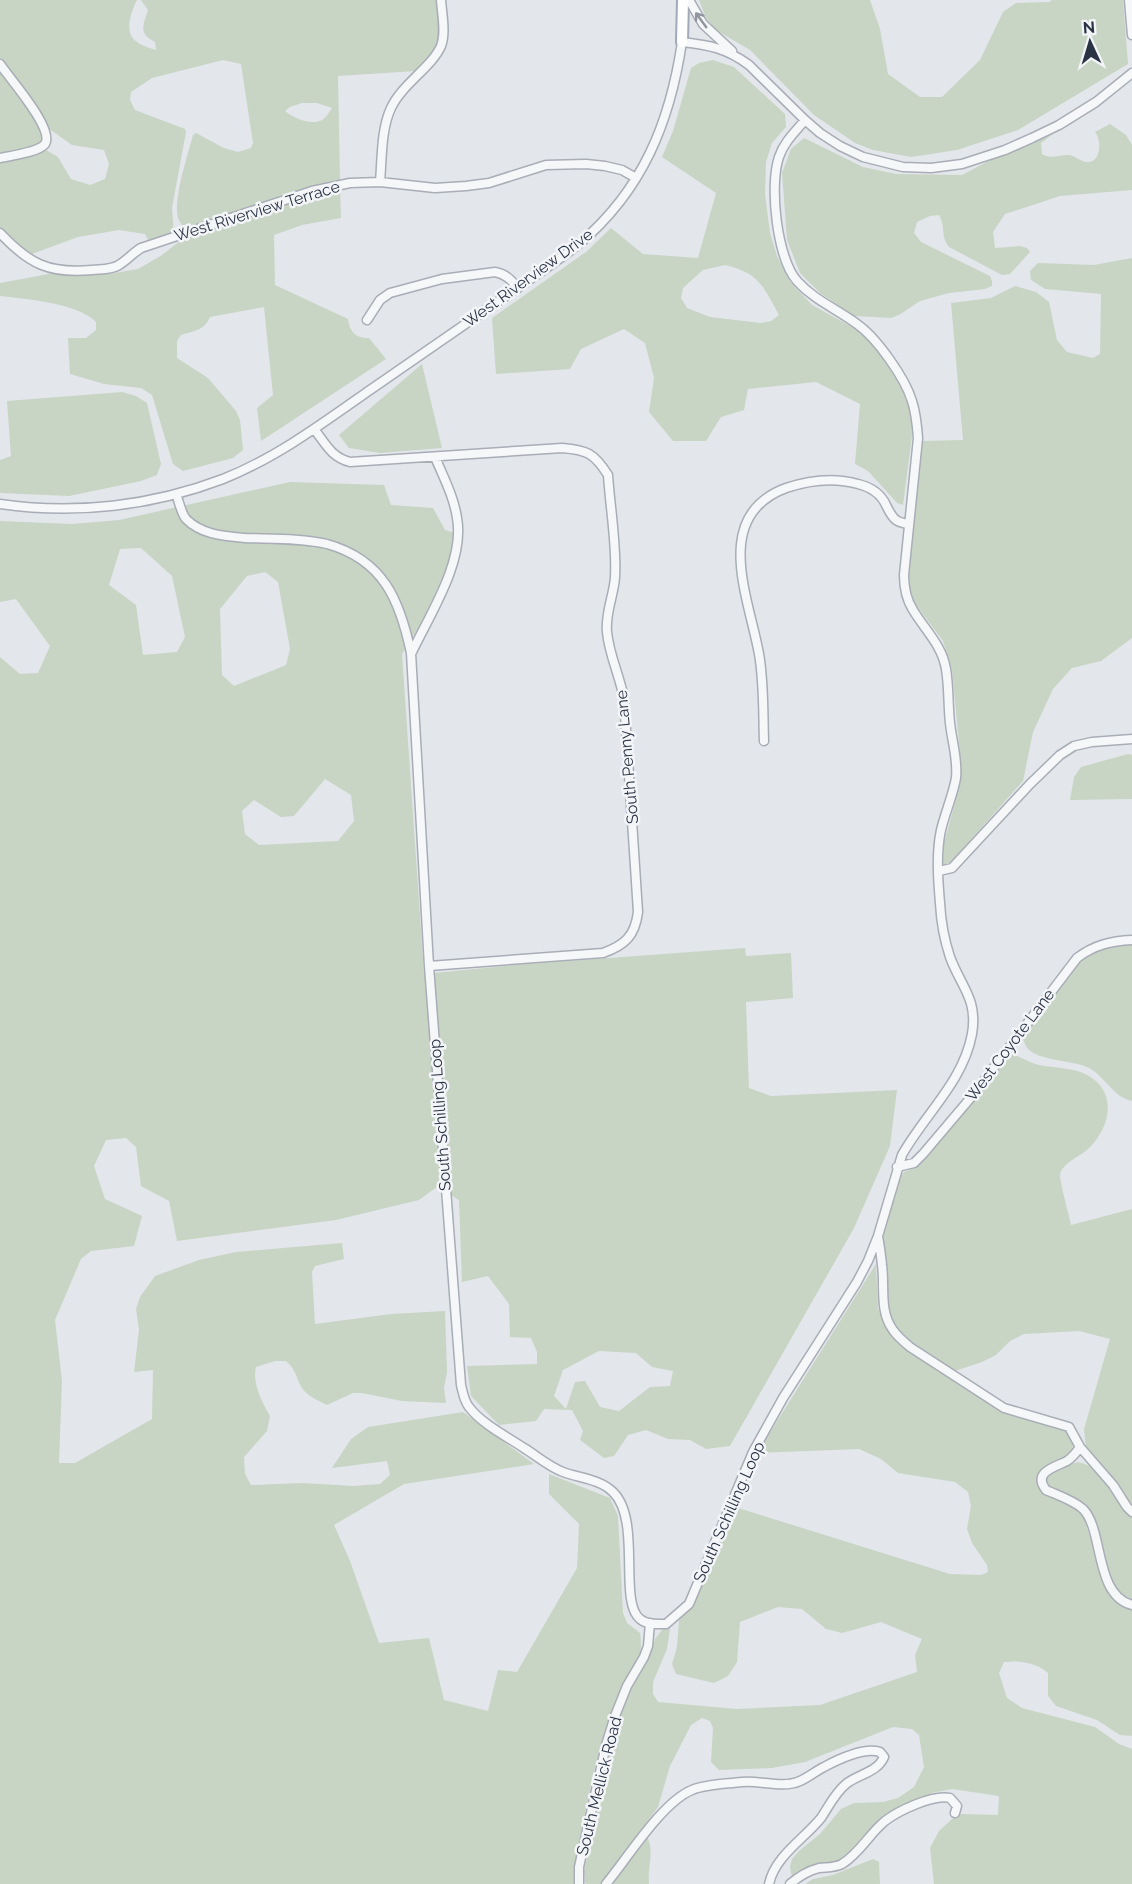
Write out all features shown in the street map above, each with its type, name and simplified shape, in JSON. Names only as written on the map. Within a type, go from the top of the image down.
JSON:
[{"type":"main road","points":[[682,42],[683,0]]},
{"type":"street","points":[[380,182],[385,129],[390,109],[400,93],[436,54],[441,45],[443,34],[441,0]]},
{"type":"street","points":[[689,0],[703,24],[820,133],[863,157],[903,167],[931,168],[962,164],[1005,150],[1059,125],[1096,102],[1132,73]]},
{"type":"street","points":[[1129,0],[1132,35]]},
{"type":"street","points":[[682,42],[727,51],[748,65]]},
{"type":"street","name":"West Riverview Drive","points":[[0,504],[57,509],[88,508],[130,504],[176,494],[222,479],[258,463],[314,429],[518,288],[579,244],[601,223],[636,178],[661,131],[677,76],[682,42]]},
{"type":"street","points":[[0,64],[36,114],[47,137],[45,145],[38,149],[0,158]]},
{"type":"street","name":"South Schilling Loop","points":[[176,494],[184,517],[204,531],[226,537],[326,544],[342,549],[357,557],[379,576],[395,598],[404,619],[411,653],[429,966],[461,1385],[464,1397],[469,1407],[490,1426],[546,1463],[613,1491],[623,1504],[627,1523],[630,1584],[635,1614],[642,1621],[666,1624],[689,1604],[753,1452],[783,1398],[868,1261],[878,1236],[897,1167],[908,1144],[948,1090],[963,1061],[971,1037],[974,1018],[972,1002],[951,959],[943,933],[939,844],[956,780],[957,766],[950,723],[945,666],[935,640],[912,608],[904,588],[918,438],[916,419],[912,400],[905,384],[868,333],[821,302],[796,279],[786,261],[781,243],[774,189],[775,172],[779,156],[787,141],[805,120]]},
{"type":"street","name":"West Riverview Terrace","points":[[0,233],[14,248],[29,259],[51,269],[75,271],[111,268],[120,265],[141,248],[312,191],[350,183],[380,182],[435,188],[466,186],[489,183],[546,165],[586,164],[622,170],[636,178]]},
{"type":"street","points":[[367,320],[380,300],[390,292],[442,279],[495,272],[502,273],[518,288]]},
{"type":"street","name":"South Penny Lane","points":[[314,429],[337,458],[350,462],[562,448],[580,449],[591,454],[608,475],[615,578],[607,629],[624,699],[638,912],[636,925],[631,936],[619,947],[603,953],[429,966]]},
{"type":"street","points":[[411,653],[451,568],[459,533],[457,516],[435,457]]},
{"type":"street","points":[[765,741],[760,657],[743,585],[741,547],[743,529],[752,512],[768,498],[801,483],[840,480],[861,484],[877,492],[885,501],[891,516],[909,525]]},
{"type":"street","points":[[939,871],[952,868],[1060,755],[1074,746],[1092,742],[1132,739]]},
{"type":"street","name":"West Coyote Lane","points":[[897,1167],[914,1163],[923,1154],[973,1095],[1077,958],[1101,944],[1132,940]]},
{"type":"street","points":[[878,1236],[884,1308],[893,1330],[900,1338],[910,1347],[1004,1408],[1069,1427],[1080,1447],[1113,1485],[1132,1512]]},
{"type":"street","points":[[1080,1447],[1073,1456],[1048,1469],[1043,1474],[1042,1485],[1046,1490],[1084,1510],[1089,1519],[1105,1575],[1112,1589],[1119,1598],[1132,1605]]},
{"type":"street","name":"South Mellick Road","points":[[579,1884],[579,1867],[606,1745],[627,1686],[645,1658],[650,1623]]},
{"type":"street","points":[[606,1884],[648,1829],[674,1802],[691,1790],[705,1786],[745,1782],[779,1785],[798,1782],[850,1756],[867,1751],[880,1752],[884,1757],[882,1762],[847,1783],[837,1793],[820,1819],[784,1856],[770,1878],[769,1884]]},
{"type":"street","points":[[790,1884],[807,1873],[840,1865],[854,1855],[886,1820],[917,1804],[938,1797],[950,1798],[957,1806],[955,1814]]},
{"type":"green space","points":[[0,0],[137,0],[131,16],[130,33],[139,43],[156,50],[155,42],[146,35],[143,29],[148,10],[141,0],[438,0],[440,34],[438,45],[434,53],[416,71],[338,76],[340,180],[327,182],[186,230],[178,218],[177,210],[182,176],[193,135],[196,133],[224,148],[238,152],[251,148],[253,143],[241,64],[223,60],[152,78],[131,92],[130,100],[135,110],[185,129],[186,132],[172,208],[174,234],[149,242],[145,234],[119,230],[78,237],[29,255],[0,230],[0,162],[46,150],[58,157],[71,179],[90,185],[105,179],[109,164],[104,150],[72,145],[48,128],[0,59]],"holes":[[[302,103],[317,103],[332,108],[325,118],[318,122],[303,120],[285,111]]]},
{"type":"green space","points":[[699,0],[870,0],[880,29],[888,74],[920,97],[942,97],[980,60],[1003,12],[1016,3],[1052,0],[1123,0],[1128,64],[1018,130],[957,150],[911,157],[873,150],[855,143],[814,115],[750,50],[716,30],[706,18]]},
{"type":"green space","points":[[713,60],[734,67],[785,114],[786,127],[772,143],[766,162],[765,194],[770,233],[777,256],[790,282],[812,305],[863,333],[886,362],[903,391],[911,411],[912,436],[903,505],[897,503],[868,471],[855,464],[860,404],[816,382],[748,389],[744,410],[721,417],[706,441],[673,441],[649,412],[654,378],[645,343],[624,329],[581,349],[570,369],[496,374],[492,318],[586,252],[611,228],[643,254],[698,258],[716,193],[662,157],[673,131],[691,68],[699,63]],"holes":[[[725,265],[736,268],[759,282],[779,315],[771,321],[761,323],[710,317],[687,308],[681,298],[683,288],[703,270]]]},
{"type":"green space","points":[[0,69],[33,112],[42,131],[44,142],[37,147],[0,156]]},
{"type":"green space","points":[[1110,124],[1126,135],[1132,145],[1132,190],[1060,196],[1005,214],[993,232],[995,248],[1020,246],[1027,248],[1030,252],[1010,274],[1002,275],[949,247],[939,215],[917,222],[914,233],[921,242],[990,276],[992,286],[985,289],[949,293],[920,301],[891,318],[854,316],[820,293],[800,273],[787,240],[782,173],[791,149],[804,138],[863,167],[896,174],[962,175],[998,156],[1052,135],[1041,143],[1042,154],[1045,156],[1069,155],[1085,162],[1092,161],[1098,155],[1099,150],[1099,140],[1095,132]]},
{"type":"green space","points":[[340,188],[341,218],[302,225],[274,235],[275,285],[348,319],[354,334],[369,338],[386,359],[261,441],[257,408],[273,395],[264,307],[210,317],[202,327],[181,335],[177,341],[177,358],[208,378],[236,411],[240,420],[243,450],[233,458],[183,471],[173,464],[152,395],[141,388],[104,384],[70,374],[68,338],[86,338],[96,330],[96,322],[77,310],[64,306],[0,296],[0,283],[54,273],[109,274],[138,269],[162,255],[185,237],[327,190]]},
{"type":"green space","points":[[1132,258],[1132,638],[1101,661],[1072,668],[1053,689],[1033,732],[1023,781],[950,863],[943,865],[944,843],[960,784],[961,765],[952,669],[943,641],[916,605],[910,590],[909,573],[922,441],[963,440],[951,303],[991,298],[1015,286],[1036,292],[1049,302],[1057,340],[1067,352],[1093,358],[1100,354],[1101,294],[1045,289],[1031,280],[1030,271],[1038,263],[1094,265]]},
{"type":"green space","points":[[422,364],[442,448],[380,453],[349,448],[339,435]]},
{"type":"green space","points":[[122,392],[136,396],[147,403],[161,464],[157,475],[141,481],[69,496],[0,493],[0,460],[11,456],[7,401]]},
{"type":"green space","points":[[290,482],[384,485],[391,505],[433,508],[445,530],[455,533],[448,565],[421,624],[402,654],[424,974],[745,948],[746,956],[791,953],[793,998],[746,1002],[749,1088],[771,1096],[897,1090],[890,1146],[854,1228],[730,1446],[706,1449],[690,1440],[668,1439],[646,1430],[628,1435],[614,1456],[604,1458],[580,1440],[583,1431],[572,1410],[544,1409],[536,1421],[499,1425],[471,1396],[467,1366],[537,1364],[537,1352],[531,1338],[510,1337],[509,1304],[488,1276],[462,1282],[459,1200],[437,1187],[419,1200],[336,1220],[177,1241],[169,1201],[141,1186],[136,1147],[126,1138],[106,1140],[94,1166],[105,1199],[142,1216],[134,1246],[91,1251],[81,1259],[55,1320],[62,1381],[59,1463],[75,1463],[152,1419],[153,1370],[134,1372],[139,1330],[136,1309],[140,1297],[155,1276],[199,1260],[236,1252],[342,1243],[344,1259],[315,1266],[312,1272],[315,1324],[391,1314],[445,1311],[447,1372],[444,1388],[446,1403],[402,1401],[353,1393],[327,1405],[304,1391],[286,1361],[275,1361],[256,1367],[255,1380],[270,1416],[267,1431],[244,1457],[245,1474],[251,1485],[380,1484],[390,1475],[387,1461],[332,1468],[351,1439],[368,1427],[463,1412],[534,1464],[404,1484],[334,1525],[350,1561],[379,1643],[429,1638],[444,1700],[488,1711],[498,1670],[517,1672],[577,1568],[579,1524],[549,1494],[549,1474],[610,1498],[618,1516],[623,1613],[627,1623],[640,1633],[641,1650],[637,1662],[622,1687],[598,1754],[574,1869],[574,1884],[0,1884],[0,657],[20,674],[38,673],[50,646],[16,599],[0,602],[0,521],[72,524],[119,520]],"holes":[[[141,548],[172,576],[185,637],[177,652],[143,655],[136,605],[109,585],[120,549]],[[265,572],[278,582],[290,649],[286,665],[234,686],[222,675],[220,609],[247,576]],[[325,779],[351,795],[354,821],[338,841],[259,845],[245,834],[242,811],[254,800],[281,817],[294,816]],[[599,1351],[636,1353],[652,1367],[673,1371],[670,1386],[650,1387],[619,1411],[600,1407],[585,1381],[575,1382],[566,1409],[554,1396],[563,1370]]]},
{"type":"green space","points":[[1128,754],[1132,755],[1132,799],[1070,800],[1074,777],[1081,767]]},
{"type":"green space","points":[[1132,944],[1132,1101],[1119,1095],[1099,1075],[1087,1067],[1033,1053],[1027,1048],[1022,1037],[1054,992],[1082,959],[1100,949]]},
{"type":"green space","points":[[1010,1053],[1035,1064],[1076,1071],[1089,1076],[1104,1092],[1107,1102],[1108,1112],[1101,1133],[1087,1150],[1064,1167],[1060,1175],[1071,1225],[1132,1209],[1132,1505],[1086,1449],[1084,1429],[1110,1339],[1079,1331],[1024,1334],[1010,1341],[996,1355],[955,1371],[905,1338],[890,1317],[885,1282],[883,1238],[901,1176],[904,1172],[918,1166],[980,1094]]},
{"type":"green space","points":[[876,1264],[878,1308],[884,1323],[897,1343],[1004,1411],[1060,1427],[1072,1439],[1072,1451],[1069,1455],[1041,1469],[1037,1483],[1039,1489],[1044,1493],[1082,1512],[1106,1588],[1117,1601],[1132,1609],[1132,1736],[1120,1735],[1097,1720],[1056,1706],[1048,1696],[1048,1673],[1039,1667],[1015,1661],[1004,1662],[999,1673],[1007,1698],[1022,1708],[1095,1727],[1119,1744],[1132,1749],[1132,1884],[934,1884],[930,1848],[939,1831],[961,1814],[998,1815],[999,1796],[952,1789],[932,1793],[890,1816],[853,1853],[842,1860],[792,1878],[790,1867],[792,1859],[820,1834],[841,1809],[854,1803],[883,1802],[898,1798],[914,1787],[924,1767],[919,1735],[912,1729],[893,1727],[805,1762],[772,1768],[719,1770],[711,1762],[713,1728],[710,1721],[702,1718],[691,1725],[670,1766],[658,1807],[601,1884],[587,1884],[584,1871],[618,1717],[646,1663],[655,1639],[671,1622],[667,1649],[653,1682],[653,1694],[658,1702],[737,1709],[820,1705],[917,1672],[915,1655],[922,1639],[881,1622],[842,1633],[826,1629],[802,1609],[778,1607],[740,1622],[737,1662],[728,1676],[714,1683],[676,1674],[672,1664],[677,1647],[679,1620],[694,1602],[735,1507],[950,1574],[981,1575],[988,1572],[987,1565],[972,1543],[967,1529],[971,1506],[968,1492],[955,1482],[898,1473],[881,1459],[859,1449],[758,1453]]},
{"type":"green space","points":[[1078,1462],[1089,1466],[1105,1479],[1119,1503],[1132,1516],[1132,1601],[1123,1597],[1114,1588],[1092,1520],[1048,1487],[1045,1479],[1049,1471]]},
{"type":"green space","points":[[647,1837],[651,1854],[649,1884],[610,1884]]},
{"type":"green space","points":[[873,1859],[879,1862],[880,1884],[805,1884],[813,1879],[833,1875]]}]
